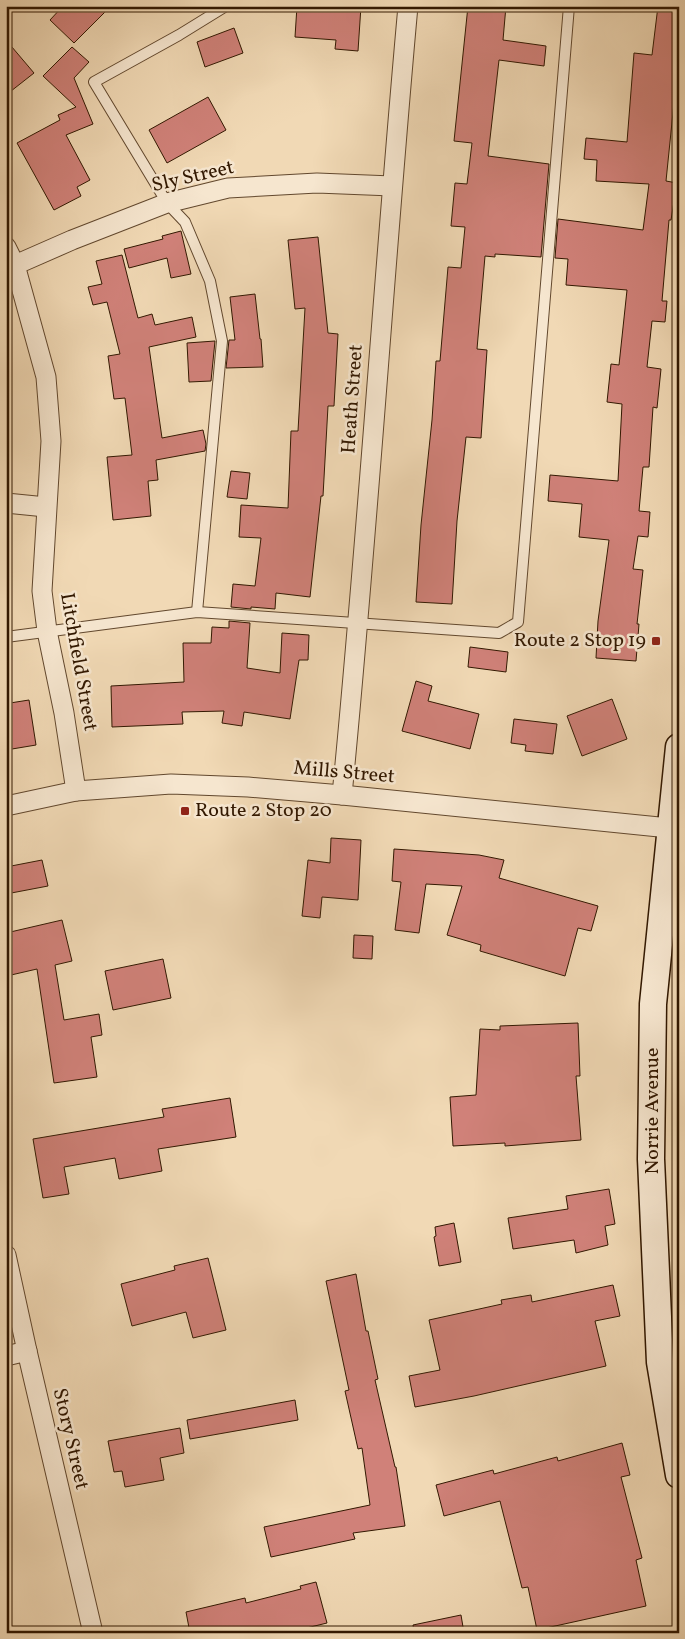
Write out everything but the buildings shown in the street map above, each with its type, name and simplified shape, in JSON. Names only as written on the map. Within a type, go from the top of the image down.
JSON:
[{"type":"main road","name":"Norrie Avenue","points":[[679,747],[675,828],[653,1004],[651,1159],[660,1362],[679,1474]]},
{"type":"street","name":"Heath Street","points":[[342,795],[359,624],[392,186],[408,6]]},
{"type":"street","name":"Sly Street","points":[[15,265],[72,240],[167,203],[228,188],[317,183],[392,186]]},
{"type":"street","name":"Litchfield Street","points":[[6,247],[15,265],[46,377],[51,441],[42,591],[46,631],[64,713],[76,791]]},
{"type":"street","points":[[6,503],[46,507]]},
{"type":"street","name":"Mills Street","points":[[6,806],[76,791],[171,784],[248,787],[342,795],[675,828]]},
{"type":"street","name":"Story Street","points":[[6,1255],[26,1351],[93,1633]]},
{"type":"street","points":[[6,1356],[26,1351]]},
{"type":"lane","points":[[197,612],[222,341],[210,280],[185,222],[167,203],[94,82],[180,35],[226,6]]},
{"type":"lane","points":[[6,637],[197,612],[499,633],[518,622],[569,6]]},
{"type":"place","name":"Route 2 Stop 19","points":[[656,641]]},
{"type":"place","name":"Route 2 Stop 20","points":[[185,811]]}]
